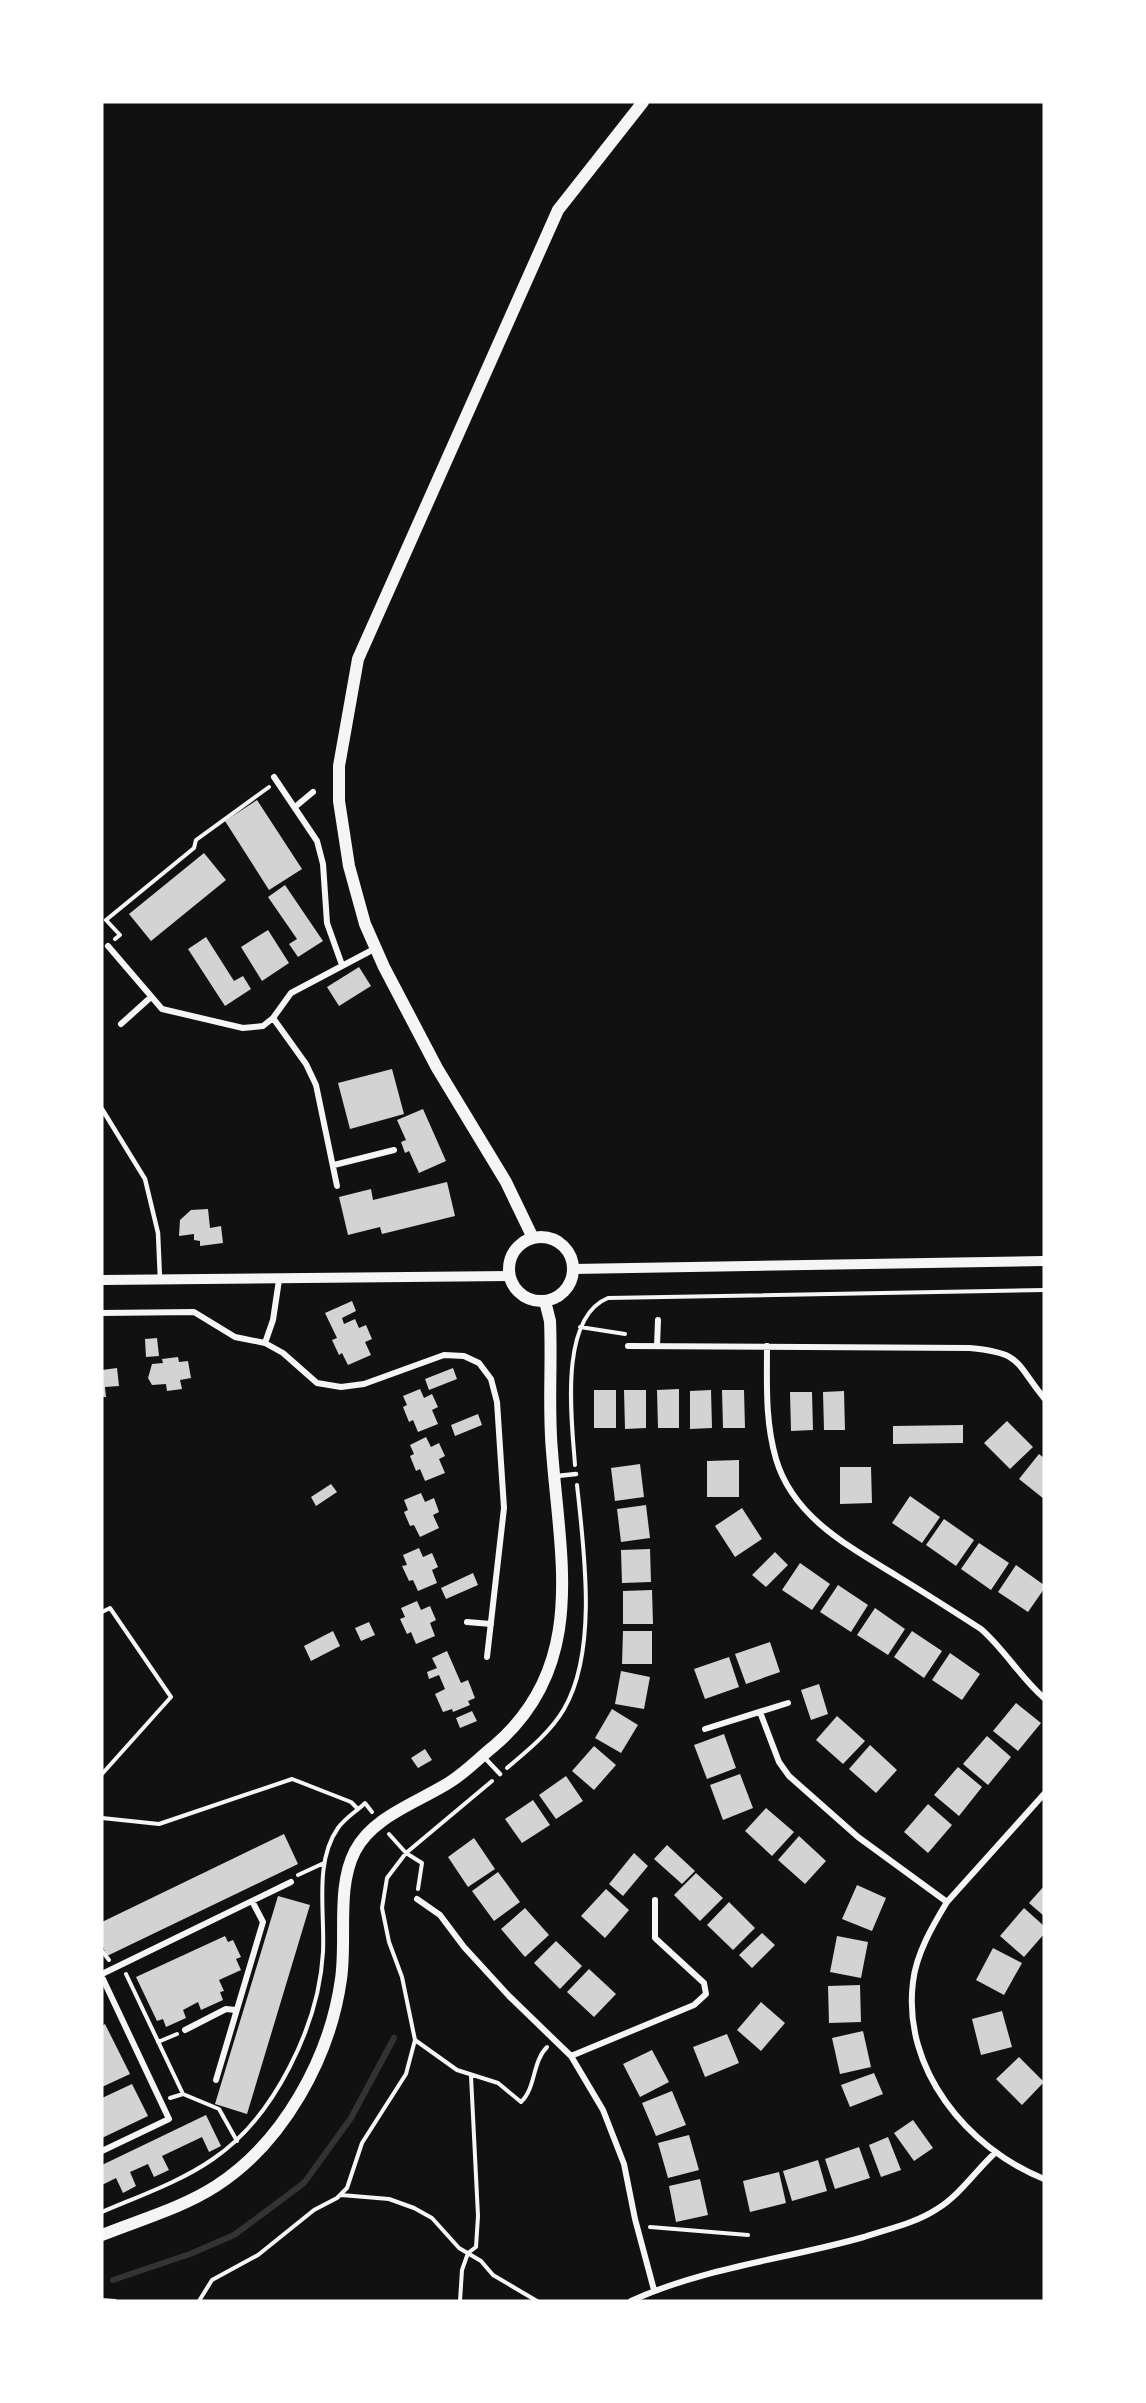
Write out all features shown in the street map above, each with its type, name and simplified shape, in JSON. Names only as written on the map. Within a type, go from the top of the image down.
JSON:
[{"type":"main road","points":[[533,1238],[506,1182],[456,1102],[376,948],[356,898],[339,801],[339,766],[358,659],[558,210],[643,102]]},
{"type":"main road","points":[[542,1237],[560,1244],[567,1251],[573,1269],[568,1287],[554,1298],[545,1301],[536,1301],[519,1292],[510,1276],[511,1257],[516,1249],[533,1238],[542,1237]]},
{"type":"main road","points":[[102,2235],[214,2188],[241,2169],[256,2154],[289,2112],[308,2081],[331,2022],[341,1981],[345,1895],[349,1867],[361,1841],[380,1823],[451,1782],[507,1735],[527,1712],[552,1660],[564,1591],[550,1410],[552,1362],[550,1321],[545,1301]]},
{"type":"street","points":[[276,780],[317,841],[323,864],[327,923],[342,965]]},
{"type":"street","points":[[296,807],[313,792]]},
{"type":"street","points":[[108,946],[162,1009],[175,1014],[243,1028],[263,1026],[273,1018],[291,993],[376,948]]},
{"type":"street","points":[[121,1024],[152,997]]},
{"type":"street","points":[[273,1018],[306,1064],[316,1084],[337,1186]]},
{"type":"street","points":[[334,1166],[393,1150]]},
{"type":"street","points":[[573,1269],[1044,1261]]},
{"type":"street","points":[[102,1280],[279,1280],[420,1275],[510,1276]]},
{"type":"street","points":[[265,1343],[273,1320],[279,1280]]},
{"type":"street","points":[[102,1313],[194,1312],[235,1337],[265,1343],[283,1353],[317,1383],[341,1387],[364,1384],[444,1355],[464,1356],[479,1363],[491,1379],[498,1402],[504,1508],[487,1657]]},
{"type":"street","points":[[657,1346],[658,1320]]},
{"type":"street","points":[[628,1346],[970,1348],[1001,1351],[1016,1359],[1044,1398]]},
{"type":"street","points":[[767,1346],[770,1432],[776,1460],[787,1487],[804,1509],[842,1542],[981,1629],[997,1642],[1028,1684],[1044,1698]]},
{"type":"street","points":[[467,1622],[490,1624]]},
{"type":"street","points":[[705,1729],[788,1703]]},
{"type":"street","points":[[760,1712],[779,1762],[789,1776],[858,1837],[947,1902]]},
{"type":"street","points":[[1044,1794],[947,1902],[921,1954],[913,1981],[912,2014],[921,2053],[938,2093],[967,2128],[996,2152],[1044,2180]]},
{"type":"street","points":[[102,2151],[169,2119],[102,1975],[291,1882]]},
{"type":"street","points":[[417,1899],[440,1915],[464,1947],[571,2056],[603,2110],[624,2164],[654,2290]]},
{"type":"street","points":[[571,2056],[694,2006],[706,1994],[704,1983],[655,1938],[655,1900]]},
{"type":"street","points":[[216,2080],[262,1922],[252,1901]]},
{"type":"street","points":[[184,2030],[226,2009],[236,2010]]},
{"type":"street","points":[[631,2301],[654,2290],[741,2265],[798,2254],[902,2225],[937,2210],[996,2152]]},
{"type":"lane","points":[[102,1109],[145,1179],[158,1233],[160,1280]]},
{"type":"lane","points":[[554,1476],[576,1474]]},
{"type":"lane","points":[[483,1756],[500,1774]]},
{"type":"path","points":[[108,946],[120,935],[106,920],[194,848],[196,840],[276,780]]},
{"type":"path","points":[[576,1474],[571,1398],[572,1374],[580,1327],[590,1308],[608,1299],[1044,1290]]},
{"type":"path","points":[[580,1327],[625,1333],[628,1346]]},
{"type":"path","points":[[102,1612],[110,1608],[171,1696],[102,1774]]},
{"type":"path","points":[[102,1818],[159,1824],[292,1779],[351,1802],[358,1809]]},
{"type":"path","points":[[102,2212],[183,2176],[212,2160],[249,2130],[296,2054],[316,2002],[323,1954],[324,1863],[327,1848],[339,1826],[365,1803],[406,1853],[422,1863],[417,1899]]},
{"type":"path","points":[[199,2301],[212,2280],[258,2255],[314,2210],[341,2195],[347,2188],[362,2143],[406,2074],[416,2040],[402,1977],[389,1942],[382,1908],[387,1878],[406,1853]]},
{"type":"path","points":[[291,1882],[324,1863]]},
{"type":"path","points":[[102,1951],[115,1968],[125,1972],[183,2094],[219,2109],[237,2141]]},
{"type":"path","points":[[158,2042],[184,2030]]},
{"type":"path","points":[[416,2040],[457,2070],[498,2083],[521,2102],[530,2090],[542,2052],[554,2040]]},
{"type":"path","points":[[460,2301],[462,2270],[468,2253],[476,2247],[478,2216],[471,2076]]},
{"type":"path","points":[[161,2102],[183,2094]]},
{"type":"path","points":[[341,2195],[389,2199],[414,2208],[432,2218],[468,2253],[482,2261],[493,2275],[508,2286],[537,2301]]},
{"type":"path","points":[[637,2226],[748,2235]]},
{"type":"path","points":[[102,2300],[115,2301]]},
{"type":"building","points":[[257,800],[302,869],[269,890],[225,821]]},
{"type":"building","points":[[204,853],[226,880],[151,941],[129,914]]},
{"type":"building","points":[[285,885],[323,941],[298,957],[289,944],[297,939],[268,897]]},
{"type":"building","points":[[268,930],[289,963],[262,981],[241,947]]},
{"type":"building","points":[[206,937],[234,981],[243,976],[251,989],[225,1006],[188,949]]},
{"type":"building","points":[[359,967],[371,986],[339,1006],[327,987]]},
{"type":"building","points":[[392,1069],[404,1114],[350,1129],[338,1083]]},
{"type":"building","points":[[423,1109],[446,1161],[419,1173],[409,1151],[405,1153],[401,1142],[406,1140],[397,1120]]},
{"type":"building","points":[[447,1182],[455,1216],[382,1234],[380,1227],[348,1235],[339,1197],[371,1189],[373,1200]]},
{"type":"building","points":[[208,1209],[210,1228],[221,1226],[223,1243],[200,1246],[200,1241],[194,1240],[194,1234],[179,1236],[180,1220],[191,1210]]},
{"type":"building","points":[[352,1301],[356,1311],[342,1318],[344,1324],[355,1319],[359,1328],[366,1325],[372,1339],[365,1342],[371,1355],[348,1365],[342,1353],[339,1355],[332,1340],[337,1338],[325,1313]]},
{"type":"building","points":[[157,1338],[159,1356],[146,1357],[145,1339]]},
{"type":"building","points":[[178,1357],[179,1362],[188,1361],[191,1378],[180,1380],[182,1389],[167,1391],[166,1384],[152,1385],[148,1378],[152,1364],[163,1363],[162,1359]]},
{"type":"building","points":[[117,1368],[119,1386],[105,1387],[106,1397],[102,1397],[102,1370]]},
{"type":"building","points":[[453,1368],[457,1379],[429,1390],[425,1379]]},
{"type":"building","points":[[420,1389],[424,1398],[432,1394],[438,1407],[432,1410],[438,1424],[418,1432],[413,1420],[409,1422],[403,1407],[407,1405],[403,1396]]},
{"type":"building","points":[[679,1389],[679,1428],[658,1428],[657,1390]]},
{"type":"building","points":[[594,1390],[616,1390],[616,1428],[594,1428]]},
{"type":"building","points":[[624,1390],[646,1390],[646,1428],[625,1429]]},
{"type":"building","points":[[711,1390],[712,1428],[690,1429],[690,1391]]},
{"type":"building","points":[[722,1390],[744,1390],[745,1428],[723,1428]]},
{"type":"building","points":[[844,1391],[845,1430],[824,1430],[823,1392]]},
{"type":"building","points":[[790,1392],[812,1392],[813,1430],[791,1431]]},
{"type":"building","points":[[478,1414],[482,1425],[455,1436],[451,1425]]},
{"type":"building","points":[[1007,1421],[1033,1447],[1010,1469],[984,1443]]},
{"type":"building","points":[[963,1425],[963,1443],[893,1444],[893,1426]]},
{"type":"building","points":[[426,1437],[431,1447],[439,1443],[445,1456],[439,1459],[445,1473],[425,1481],[420,1469],[416,1471],[410,1456],[414,1454],[410,1445]]},
{"type":"building","points":[[1039,1454],[1044,1458],[1044,1499],[1019,1479]]},
{"type":"building","points":[[739,1460],[739,1497],[707,1497],[707,1461]]},
{"type":"building","points":[[640,1464],[644,1497],[615,1501],[611,1468]]},
{"type":"building","points":[[840,1467],[871,1467],[872,1503],[840,1504]]},
{"type":"building","points":[[331,1484],[337,1492],[316,1506],[311,1497]]},
{"type":"building","points":[[421,1493],[425,1502],[434,1498],[439,1512],[433,1515],[439,1528],[420,1537],[414,1525],[410,1526],[404,1512],[408,1510],[404,1500]]},
{"type":"building","points":[[910,1496],[940,1517],[922,1543],[892,1523]]},
{"type":"building","points":[[646,1505],[650,1538],[621,1542],[617,1509]]},
{"type":"building","points":[[742,1508],[762,1539],[735,1557],[715,1526]]},
{"type":"building","points":[[944,1519],[974,1540],[956,1566],[926,1545]]},
{"type":"building","points":[[979,1543],[1009,1563],[991,1590],[961,1569]]},
{"type":"building","points":[[419,1548],[423,1557],[432,1553],[438,1567],[432,1570],[437,1583],[418,1591],[413,1580],[409,1581],[402,1566],[407,1565],[403,1555]]},
{"type":"building","points":[[650,1549],[651,1582],[622,1583],[621,1550]]},
{"type":"building","points":[[775,1552],[788,1565],[766,1587],[752,1575]]},
{"type":"building","points":[[800,1563],[830,1584],[812,1610],[782,1590]]},
{"type":"building","points":[[1016,1565],[1044,1585],[1044,1589],[1028,1612],[998,1592]]},
{"type":"building","points":[[473,1573],[478,1585],[446,1599],[441,1588]]},
{"type":"building","points":[[838,1585],[868,1605],[851,1632],[820,1612]]},
{"type":"building","points":[[652,1590],[653,1624],[623,1624],[623,1591]]},
{"type":"building","points":[[417,1601],[421,1610],[430,1606],[436,1620],[430,1623],[435,1636],[416,1644],[411,1632],[407,1634],[400,1619],[405,1617],[401,1608]]},
{"type":"building","points":[[875,1608],[905,1629],[888,1655],[857,1635]]},
{"type":"building","points":[[369,1622],[375,1635],[361,1641],[355,1628]]},
{"type":"building","points":[[333,1631],[340,1646],[311,1661],[304,1646]]},
{"type":"building","points":[[623,1631],[652,1631],[652,1664],[622,1664]]},
{"type":"building","points":[[912,1631],[942,1651],[924,1678],[894,1657]]},
{"type":"building","points":[[770,1642],[780,1672],[746,1684],[735,1654]]},
{"type":"building","points":[[447,1651],[461,1683],[468,1680],[475,1698],[468,1701],[470,1705],[453,1712],[452,1709],[443,1712],[435,1694],[445,1689],[439,1675],[429,1679],[427,1672],[437,1668],[432,1658]]},
{"type":"building","points":[[950,1653],[980,1674],[962,1700],[932,1680]]},
{"type":"building","points":[[729,1657],[739,1687],[705,1699],[694,1669]]},
{"type":"building","points":[[621,1671],[650,1677],[644,1709],[615,1704]]},
{"type":"building","points":[[819,1684],[828,1714],[811,1720],[801,1690]]},
{"type":"building","points":[[1016,1703],[1041,1723],[1018,1751],[993,1731]]},
{"type":"building","points":[[612,1709],[638,1725],[621,1753],[595,1738]]},
{"type":"building","points":[[472,1711],[477,1721],[460,1728],[456,1718]]},
{"type":"building","points":[[837,1716],[865,1741],[843,1764],[816,1740]]},
{"type":"building","points":[[724,1734],[736,1768],[707,1779],[694,1745]]},
{"type":"building","points":[[987,1736],[1011,1757],[988,1785],[963,1764]]},
{"type":"building","points":[[870,1745],[897,1770],[876,1793],[849,1769]]},
{"type":"building","points":[[594,1746],[616,1765],[594,1790],[572,1771]]},
{"type":"building","points":[[425,1749],[432,1760],[418,1768],[411,1758]]},
{"type":"building","points":[[958,1767],[982,1787],[959,1816],[934,1795]]},
{"type":"building","points":[[740,1774],[753,1808],[723,1820],[710,1785]]},
{"type":"building","points":[[566,1776],[583,1801],[556,1819],[539,1795]]},
{"type":"building","points":[[533,1800],[550,1825],[522,1843],[505,1819]]},
{"type":"building","points":[[928,1804],[952,1825],[928,1853],[904,1832]]},
{"type":"building","points":[[766,1808],[794,1832],[772,1856],[745,1831]]},
{"type":"building","points":[[284,1834],[298,1864],[107,1956],[102,1945],[102,1922]]},
{"type":"building","points":[[799,1836],[826,1861],[805,1884],[778,1860]]},
{"type":"building","points":[[474,1838],[495,1869],[468,1887],[448,1857]]},
{"type":"building","points":[[667,1845],[695,1871],[682,1884],[654,1859]]},
{"type":"building","points":[[634,1853],[648,1866],[623,1896],[609,1884]]},
{"type":"building","points":[[498,1872],[520,1902],[494,1921],[472,1891]]},
{"type":"building","points":[[696,1873],[723,1898],[700,1921],[674,1895]]},
{"type":"building","points":[[857,1885],[886,1898],[872,1931],[842,1919]]},
{"type":"building","points":[[1044,1886],[1044,1916],[1029,1903]]},
{"type":"building","points":[[606,1889],[629,1910],[605,1938],[581,1916]]},
{"type":"building","points":[[278,1896],[310,1905],[247,2114],[215,2104]]},
{"type":"building","points":[[729,1902],[755,1928],[733,1950],[707,1925]]},
{"type":"building","points":[[525,1908],[549,1935],[525,1957],[501,1929]]},
{"type":"building","points":[[1024,1908],[1044,1926],[1044,1934],[1024,1957],[1000,1936]]},
{"type":"building","points":[[762,1933],[775,1945],[752,1968],[739,1955]]},
{"type":"building","points":[[225,1936],[228,1942],[233,1940],[241,1957],[236,1959],[241,1970],[219,1980],[224,1991],[220,1992],[223,2000],[201,2010],[198,2002],[183,2010],[186,2018],[166,2027],[163,2019],[157,2021],[136,1977]]},
{"type":"building","points":[[837,1936],[868,1942],[861,1978],[830,1972]]},
{"type":"building","points":[[556,1941],[582,1966],[560,1989],[534,1963]]},
{"type":"building","points":[[993,1948],[1022,1963],[1004,1995],[976,1980]]},
{"type":"building","points":[[589,1969],[616,1994],[594,2017],[567,1992]]},
{"type":"building","points":[[860,1985],[861,2022],[829,2023],[828,1986]]},
{"type":"building","points":[[761,2002],[785,2023],[761,2051],[737,2030]]},
{"type":"building","points":[[1002,2011],[1012,2047],[981,2055],[972,2019]]},
{"type":"building","points":[[105,2024],[130,2074],[102,2087],[102,2026]]},
{"type":"building","points":[[863,2031],[871,2067],[840,2074],[832,2038]]},
{"type":"building","points":[[727,2034],[739,2063],[705,2077],[693,2047]]},
{"type":"building","points":[[652,2050],[669,2082],[640,2097],[623,2064]]},
{"type":"building","points":[[1019,2057],[1044,2082],[1022,2105],[996,2079]]},
{"type":"building","points":[[874,2073],[883,2094],[850,2107],[841,2085]]},
{"type":"building","points":[[132,2084],[148,2116],[102,2138],[102,2098]]},
{"type":"building","points":[[672,2091],[686,2125],[656,2136],[642,2103]]},
{"type":"building","points":[[206,2115],[221,2146],[209,2152],[202,2137],[162,2156],[169,2170],[154,2177],[148,2164],[130,2172],[136,2186],[123,2193],[116,2178],[102,2185],[102,2165]]},
{"type":"building","points":[[913,2120],[933,2148],[914,2161],[894,2133]]},
{"type":"building","points":[[689,2135],[699,2170],[668,2178],[658,2143]]},
{"type":"building","points":[[888,2137],[901,2170],[881,2177],[869,2145]]},
{"type":"building","points":[[859,2147],[870,2178],[835,2189],[825,2159]]},
{"type":"building","points":[[818,2160],[827,2191],[792,2201],[783,2171]]},
{"type":"building","points":[[779,2172],[786,2203],[750,2212],[743,2181]]},
{"type":"building","points":[[700,2179],[708,2215],[676,2222],[669,2186]]},
{"type":"waterway","points":[[113,2280],[190,2254],[234,2235],[304,2183],[351,2118],[394,2038]]}]
